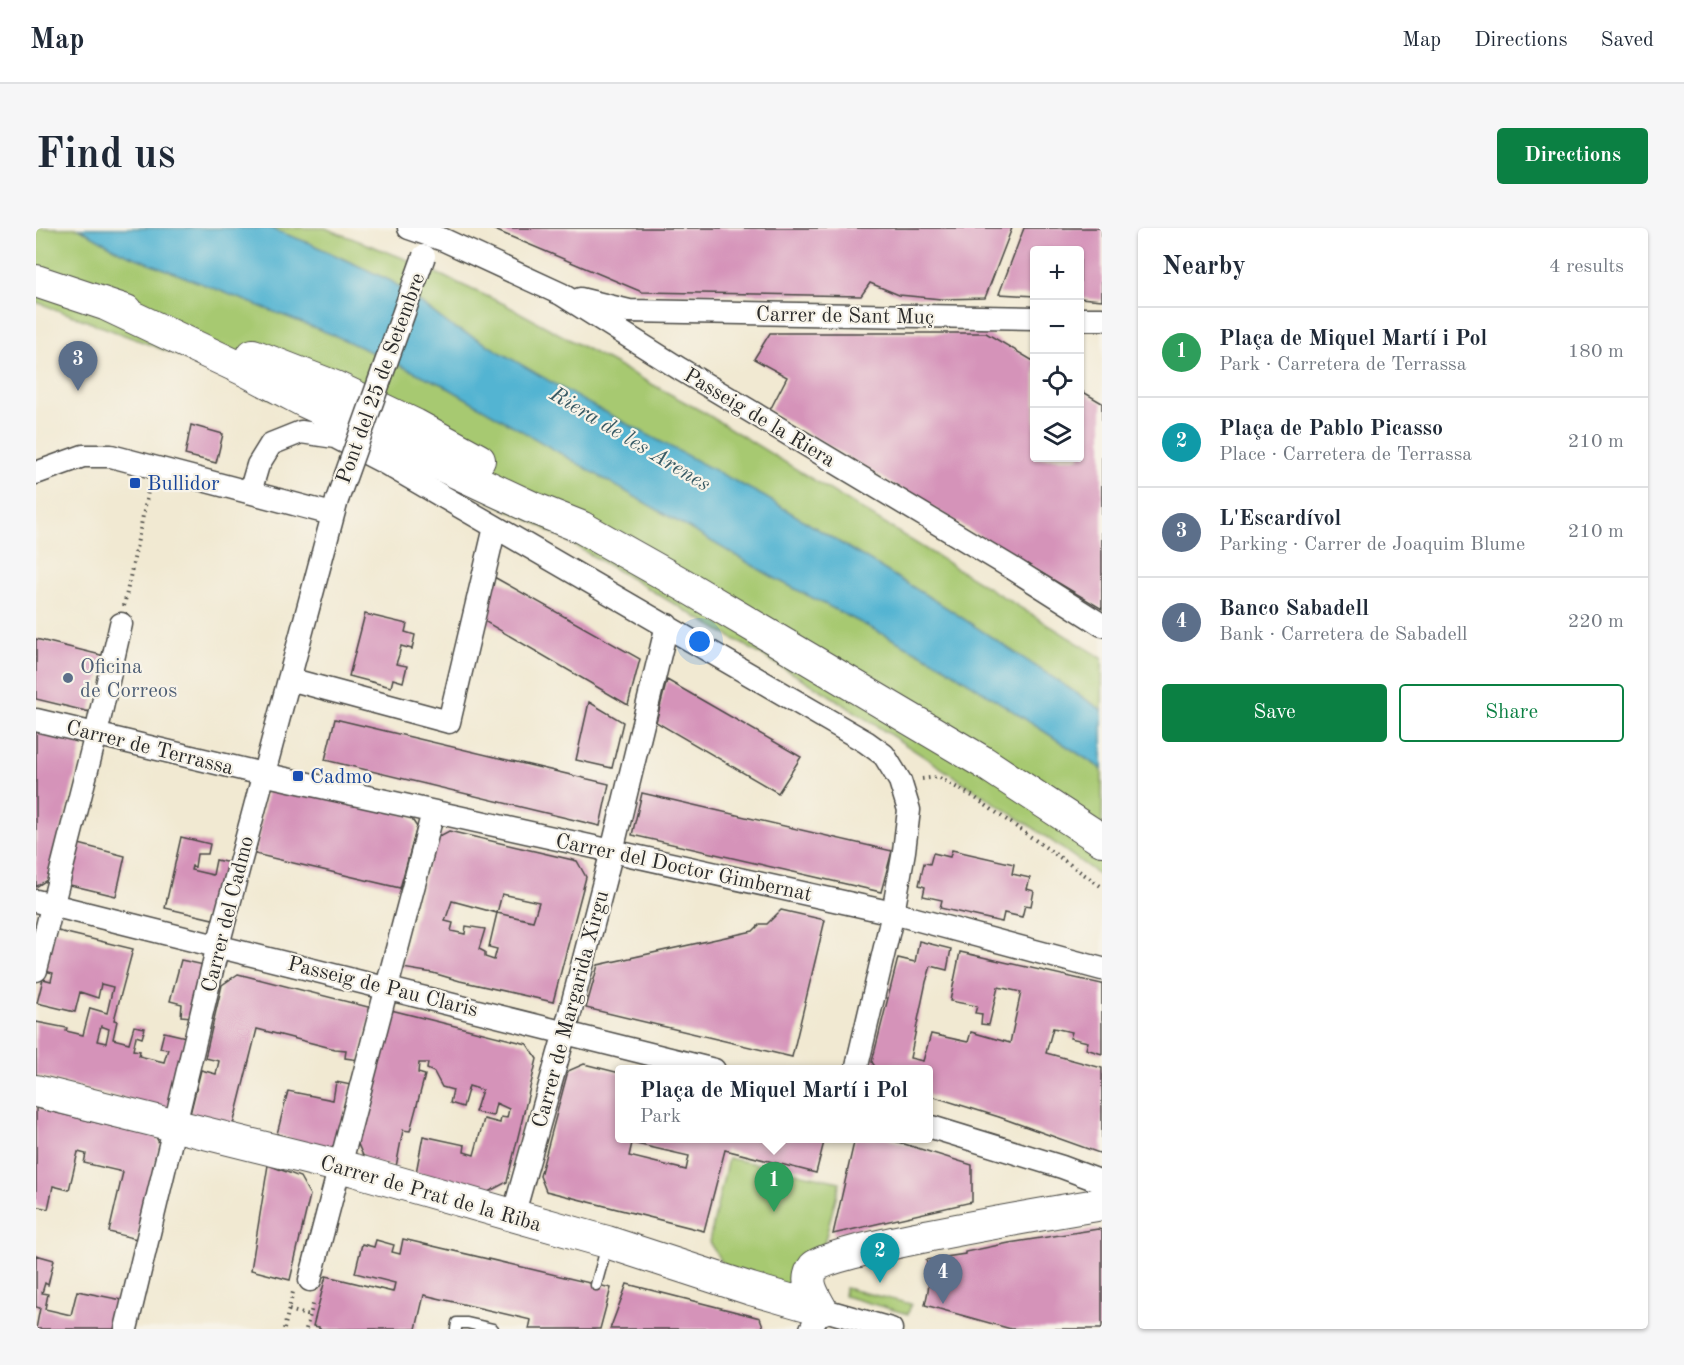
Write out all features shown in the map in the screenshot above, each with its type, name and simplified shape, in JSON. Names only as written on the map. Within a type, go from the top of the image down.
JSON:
[{"type":"main road","points":[[36,281],[181,327],[335,387],[416,425],[497,469],[538,494],[581,527],[684,585],[975,757],[1102,840]]},
{"type":"main road","name":"Carrer de Prat de la Riba","points":[[36,1091],[341,1168],[607,1242],[751,1289],[816,1319]]},
{"type":"main road","points":[[816,1319],[810,1274],[816,1264],[859,1251],[1102,1204]]},
{"type":"street","name":"Passeig de la Riera","points":[[409,228],[430,240],[561,294],[1102,625]]},
{"type":"street","name":"Pont del 25 de Setembre","points":[[334,507],[430,240]]},
{"type":"street","name":"Carrer de Sant Muç","points":[[561,294],[629,310],[1030,318]]},
{"type":"street","points":[[656,311],[644,324],[644,339],[658,355]]},
{"type":"street","points":[[1084,319],[1102,319]]},
{"type":"street","points":[[250,492],[258,465],[272,444],[301,432],[335,437],[666,625],[866,742],[884,755],[900,781],[909,810],[893,913],[857,1065]]},
{"type":"street","points":[[36,473],[83,456],[111,456],[250,492],[334,507]]},
{"type":"street","name":"Carrer del Cadmo","points":[[126,1329],[218,945],[334,507]]},
{"type":"street","points":[[289,679],[449,722],[495,527]]},
{"type":"street","points":[[36,970],[44,903],[96,734],[121,624]]},
{"type":"street","name":"Carrer de Margarida Xirgu","points":[[513,1216],[565,1032],[612,851],[666,625]]},
{"type":"street","name":"Carrer de Terrassa","points":[[36,720],[263,774]]},
{"type":"street","name":"Carrer del Doctor Gimbernat","points":[[263,774],[893,913],[1102,969]]},
{"type":"street","points":[[307,1287],[341,1168],[433,812]]},
{"type":"street","name":"Passeig de Pau Claris","points":[[44,903],[694,1065]]},
{"type":"street","points":[[933,1128],[1062,1167],[1102,1182]]},
{"type":"street","points":[[816,1319],[891,1329]]},
{"type":"lane","points":[[596,1285],[607,1242]]},
{"type":"lane","points":[[456,1329],[457,1323],[467,1323],[493,1329]]},
{"type":"path","points":[[121,624],[150,483]]},
{"type":"path","points":[[900,781],[938,777],[974,797],[1102,887]]},
{"type":"path","points":[[284,1329],[289,1310],[307,1287]]},
{"type":"path","points":[[306,1329],[310,1316],[307,1287]]},
{"type":"path","points":[[289,1310],[310,1316]]},
{"type":"green space","points":[[36,228],[79,228],[121,252],[336,336],[443,385],[776,579],[939,663],[1102,769],[1102,877],[1032,827],[826,693],[538,524],[180,356],[36,302]]},
{"type":"green space","points":[[269,228],[325,228],[403,258],[504,304],[705,413],[1102,658],[1102,710],[947,608],[765,497],[582,401],[474,337],[454,328],[391,281],[309,243]]},
{"type":"green space","points":[[728,1158],[840,1182],[821,1255],[784,1288],[729,1273],[709,1242]]},
{"type":"green space","points":[[845,1288],[911,1304],[908,1314],[844,1296]]},
{"type":"water","name":"Riera de les Arenes","points":[[79,228],[269,228],[309,243],[391,281],[454,328],[474,337],[582,400],[765,497],[947,608],[1102,710],[1102,769],[939,663],[776,579],[443,385],[336,336],[121,252]]},
{"type":"building","points":[[490,228],[1012,228],[985,298],[941,299],[899,295],[870,283],[861,296],[642,292]]},
{"type":"building","points":[[1024,228],[1102,228],[1102,300],[1084,298],[1084,246],[1030,246],[1030,296],[999,294]]},
{"type":"building","points":[[770,333],[986,333],[1030,359],[1030,462],[1084,462],[1084,392],[1102,403],[1102,609],[770,410],[787,377],[754,359]]},
{"type":"building","points":[[191,425],[223,434],[216,463],[185,455]]},
{"type":"building","points":[[494,577],[640,659],[628,705],[484,621]]},
{"type":"building","points":[[365,614],[407,624],[405,632],[415,635],[412,649],[401,646],[396,664],[407,666],[403,682],[393,679],[391,687],[349,676]]},
{"type":"building","name":"Oficina de Correos","points":[[36,639],[105,656],[90,712],[36,699]]},
{"type":"building","points":[[667,680],[801,757],[778,793],[656,722]]},
{"type":"building","points":[[589,702],[623,722],[612,768],[576,760]]},
{"type":"building","points":[[335,719],[609,784],[600,826],[325,760]]},
{"type":"building","points":[[36,726],[84,738],[50,878],[36,887]]},
{"type":"building","points":[[279,784],[409,815],[417,827],[400,888],[255,854],[267,792]]},
{"type":"building","points":[[642,793],[892,851],[881,892],[632,835]]},
{"type":"building","points":[[449,831],[577,861],[586,877],[553,1002],[433,973],[402,968],[434,839]],"holes":[[[502,894],[539,902],[533,921],[497,913]],[[452,901],[497,913],[489,947],[497,949],[494,960],[485,957],[485,952],[479,949],[485,929],[466,926],[465,934],[451,931],[453,923],[445,921]]]},
{"type":"building","points":[[181,837],[210,844],[208,854],[197,854],[195,867],[192,866],[191,870],[213,875],[216,860],[230,863],[217,920],[165,908]]},
{"type":"building","points":[[75,843],[125,856],[116,896],[66,884]]},
{"type":"building","points":[[952,850],[1014,864],[1012,874],[1030,878],[1027,889],[1034,891],[1031,906],[1025,905],[1022,917],[1004,913],[1002,922],[940,908],[942,900],[923,896],[925,887],[919,885],[924,863],[930,864],[933,853],[950,857]]},
{"type":"building","points":[[781,910],[825,920],[792,1057],[586,1008],[598,965],[753,931],[760,924],[767,924]]},
{"type":"building","points":[[54,930],[133,949],[114,1020],[117,1021],[113,1039],[129,1043],[134,1026],[145,1028],[142,1038],[136,1036],[133,1050],[140,1051],[139,1056],[164,1062],[168,1049],[160,1048],[164,1032],[186,1037],[170,1110],[36,1075],[36,1022],[67,1028],[66,1031],[83,1035],[90,1008],[107,1013],[113,987],[101,984],[98,998],[80,992],[75,1012],[37,1003],[43,979],[51,981],[53,973],[45,971]],"holes":[[[101,1026],[109,1029],[106,1043],[97,1041]]]},
{"type":"building","points":[[919,941],[951,949],[947,970],[931,966],[926,982],[910,1058],[923,1061],[931,1034],[968,1042],[971,1032],[1010,1043],[1021,992],[998,987],[989,1025],[981,1024],[982,1014],[975,1013],[977,1006],[950,1001],[960,952],[1102,984],[1102,1054],[1086,1049],[1088,1042],[1070,1038],[1072,1032],[1053,1028],[1046,1053],[1102,1068],[1102,1154],[999,1117],[933,1097],[933,1065],[874,1065],[872,1062],[898,958],[915,962]]},
{"type":"building","points":[[181,960],[204,965],[192,1017],[181,1016],[182,1004],[170,1001]]},
{"type":"building","points":[[238,974],[372,1008],[359,1060],[345,1058],[346,1050],[257,1029],[233,1125],[190,1114],[201,1070],[216,1074],[219,1061],[205,1058],[222,985]]},
{"type":"building","points":[[391,1010],[527,1044],[537,1059],[507,1182],[488,1192],[416,1173],[423,1136],[465,1145],[464,1152],[474,1155],[484,1119],[500,1123],[501,1117],[507,1118],[509,1109],[496,1103],[493,1116],[475,1112],[482,1090],[469,1086],[463,1107],[450,1103],[453,1090],[442,1087],[434,1072],[427,1069],[428,1063],[419,1063],[418,1073],[425,1075],[410,1131],[403,1130],[396,1167],[365,1160],[357,1142]]},
{"type":"building","points":[[584,1064],[615,1072],[615,1143],[632,1143],[824,1143],[816,1173],[725,1150],[704,1231],[546,1191],[540,1176],[568,1071]],"holes":[[[632,1143],[689,1156],[686,1170],[629,1156]]]},
{"type":"building","points":[[336,1082],[351,1085],[336,1146],[325,1151],[277,1134],[288,1091],[333,1100]]},
{"type":"building","points":[[36,1108],[156,1137],[160,1145],[137,1239],[109,1232],[123,1172],[84,1163],[86,1154],[78,1152],[69,1190],[53,1186],[48,1209],[36,1206]]},
{"type":"building","points":[[854,1143],[901,1143],[972,1165],[972,1202],[833,1234]]},
{"type":"building","points":[[268,1165],[300,1177],[310,1195],[290,1280],[251,1270]]},
{"type":"building","points":[[1102,1230],[1102,1329],[1011,1329],[925,1305],[930,1273],[926,1260],[965,1254],[965,1252],[1009,1243]]},
{"type":"building","points":[[403,1239],[611,1288],[600,1329],[529,1329],[531,1320],[424,1295],[416,1329],[319,1329],[313,1326],[326,1276],[393,1292],[395,1283],[355,1273],[362,1244],[374,1247],[376,1240],[394,1245],[392,1252],[400,1254]]},
{"type":"building","points":[[36,1255],[54,1260],[48,1285],[45,1283],[42,1293],[48,1294],[45,1309],[71,1315],[77,1291],[122,1300],[115,1329],[36,1329],[40,1308],[36,1307]]},
{"type":"building","points":[[627,1284],[760,1318],[764,1329],[610,1329]]},
{"type":"place","name":"L'Escardívol","points":[[78,391]]},
{"type":"place","name":"Bullidor","points":[[135,483]]},
{"type":"place","name":"Oficina de Correos","points":[[68,678]]},
{"type":"place","name":"Cadmo","points":[[298,776]]},
{"type":"place","name":"Plaça de Miquel Martí i Pol","points":[[774,1212]]},
{"type":"place","name":"Plaça de Pablo Picasso","points":[[880,1283]]},
{"type":"place","name":"Banco Sabadell","points":[[943,1304]]}]
